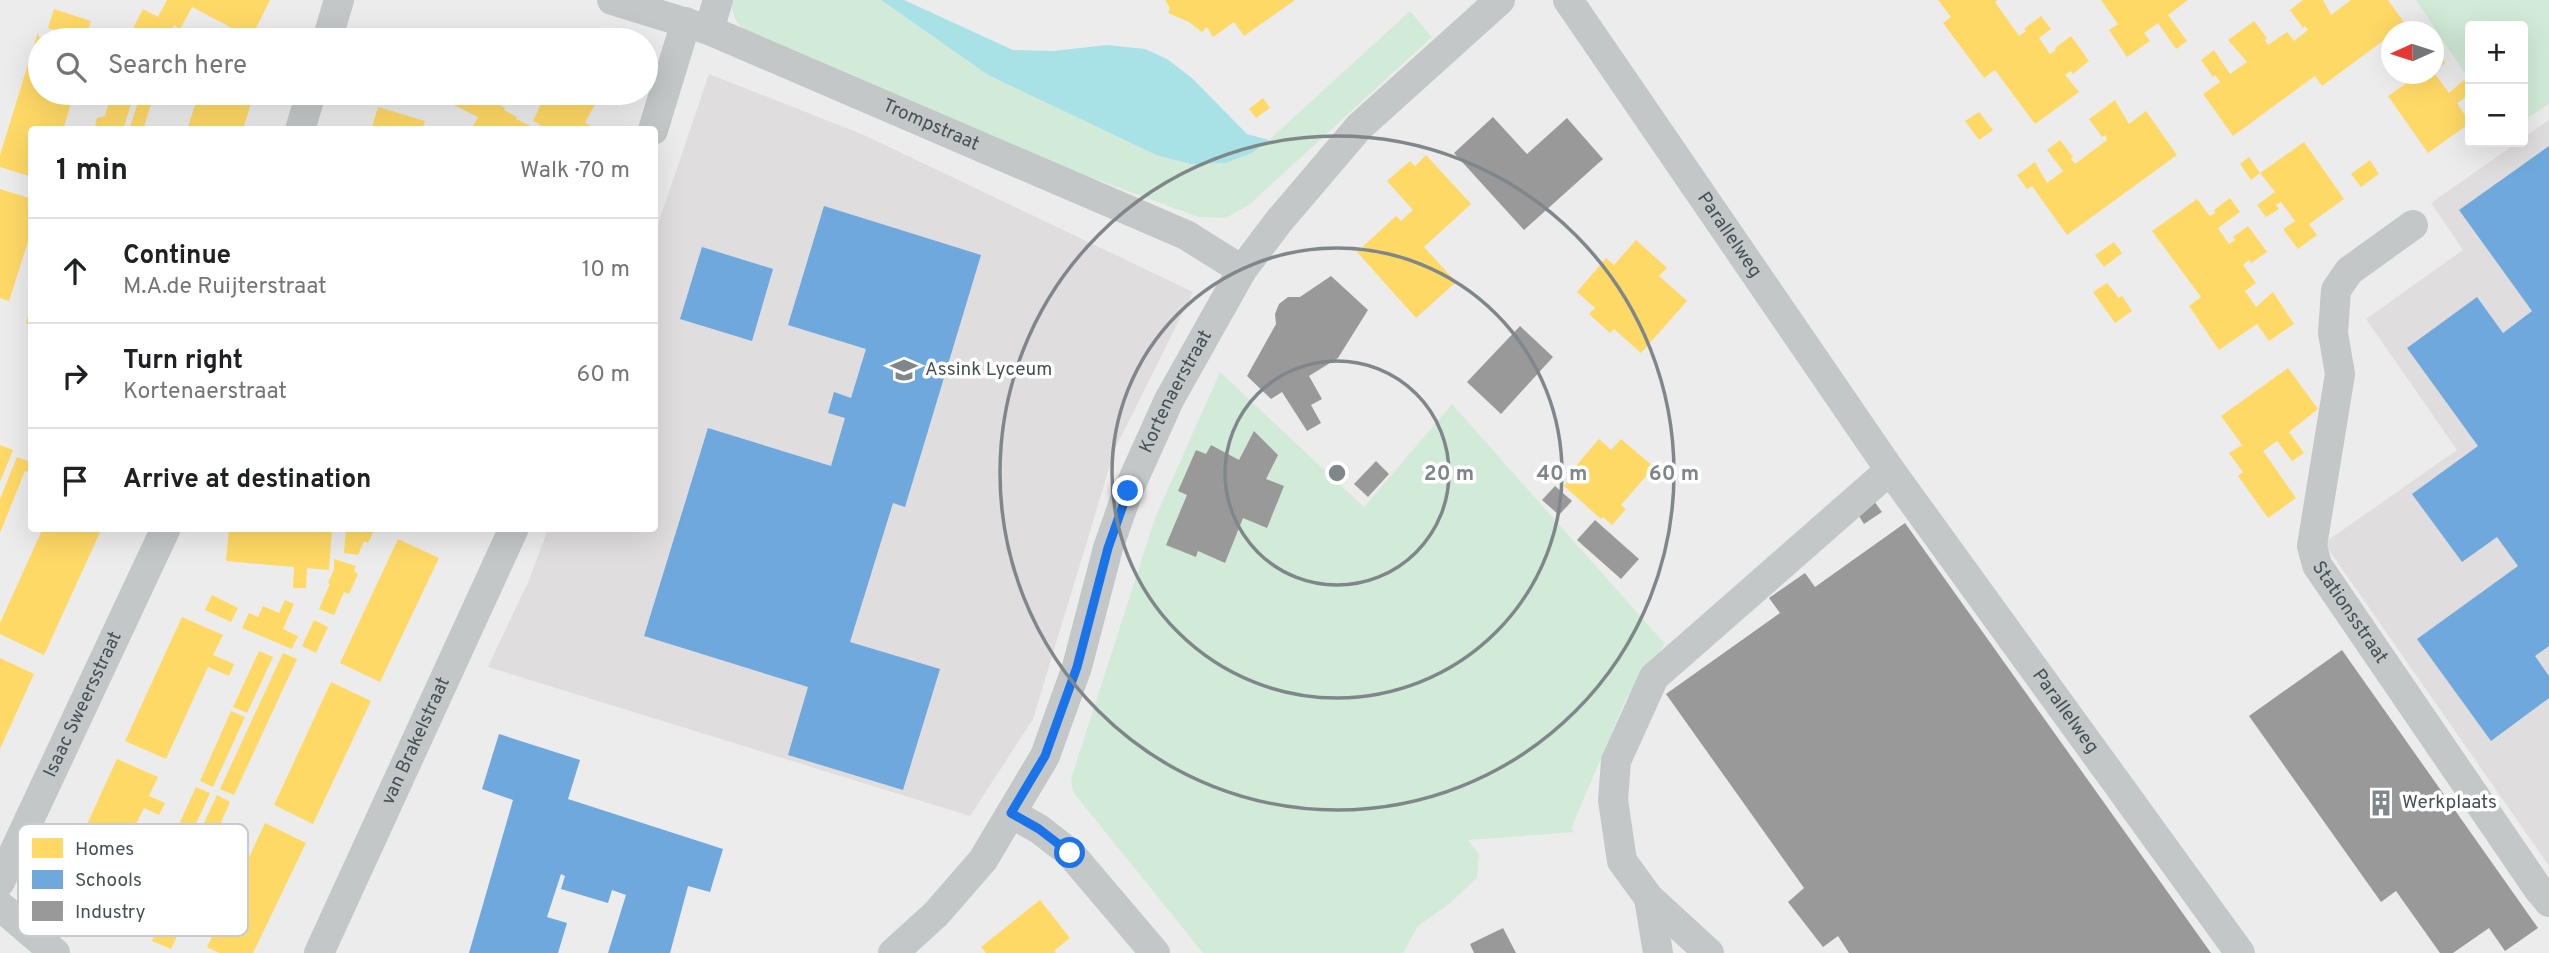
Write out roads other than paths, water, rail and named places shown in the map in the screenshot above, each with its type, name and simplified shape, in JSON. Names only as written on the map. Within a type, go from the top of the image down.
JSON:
[{"type":"street","points":[[331,28],[339,0]]},
{"type":"street","name":"Trompstraat","points":[[612,0],[698,26],[1186,235],[1242,270]]},
{"type":"street","points":[[655,126],[698,26],[718,0]]},
{"type":"street","name":"Kortenaerstraat","points":[[893,953],[936,914],[982,860],[1045,756],[1077,667],[1108,548],[1128,491],[1169,400],[1242,270],[1279,221],[1359,127],[1500,0]]},
{"type":"street","name":"Parallelweg","points":[[1567,0],[1889,470],[2240,953]]},
{"type":"street","points":[[301,126],[307,105]]},
{"type":"street","name":"Stationsstraat","points":[[2413,225],[2349,271],[2336,290],[2333,333],[2340,374],[2312,546],[2317,565],[2549,902]]},
{"type":"street","points":[[1709,953],[1649,898],[1622,861],[1613,800],[1616,761],[1654,677],[1889,470]]},
{"type":"street","name":"Isaac Sweersstraat","points":[[27,824],[164,532]]},
{"type":"street","name":"van Brakelstraat","points":[[319,953],[512,532]]},
{"type":"street","points":[[1011,813],[1039,829],[1070,853],[1155,953]]},
{"type":"street","name":"Isaac Sweersstraat","points":[[0,882],[18,844]]},
{"type":"street","points":[[1649,898],[1658,953]]},
{"type":"street","points":[[0,906],[18,921]]},
{"type":"street","points":[[35,936],[55,953]]},
{"type":"water","points":[[881,0],[904,0],[1013,50],[1053,51],[1107,45],[1145,49],[1167,59],[1192,78],[1247,134],[1269,140],[1252,153],[1225,163],[1191,164],[1156,155],[988,75]]},
{"type":"place","name":"Assink Lyceum","points":[[904,370]]},
{"type":"place","name":"Werkplaats","points":[[2381,803]]}]
